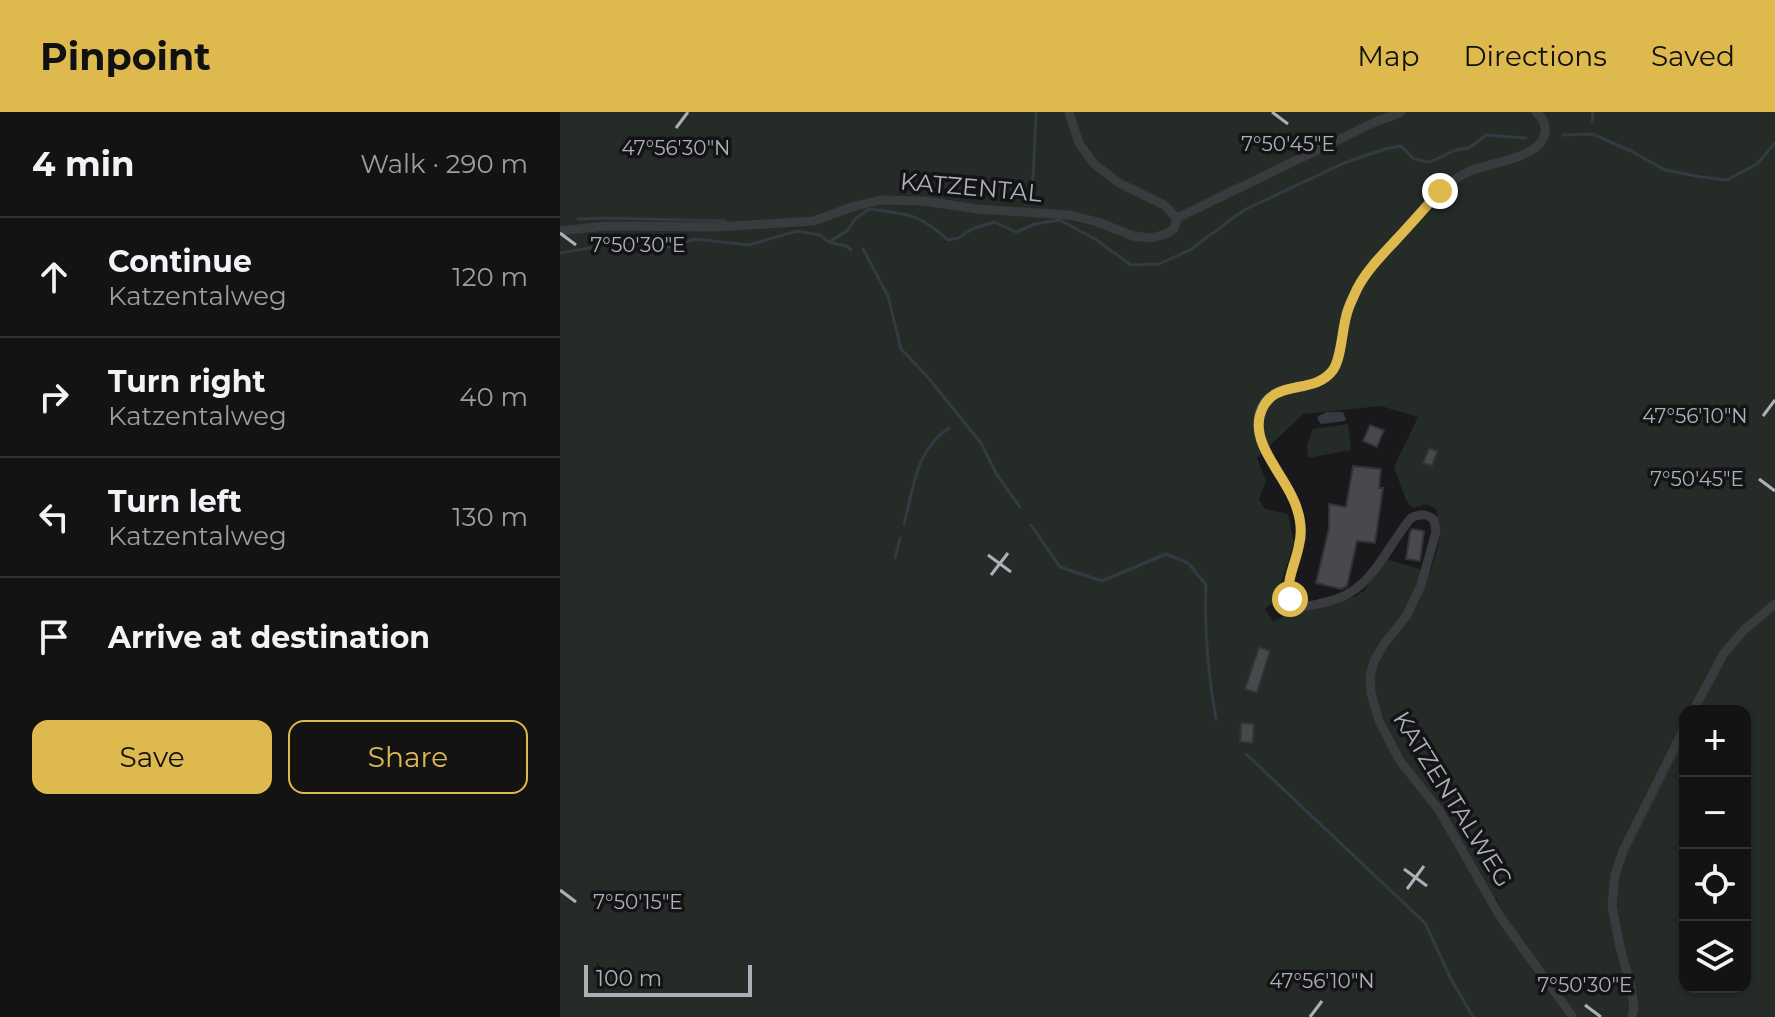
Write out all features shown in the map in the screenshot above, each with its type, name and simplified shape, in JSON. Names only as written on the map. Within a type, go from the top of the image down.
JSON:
[{"type":"street","points":[[1069,112],[1079,143],[1094,164],[1119,183],[1164,205],[1177,218],[1401,112]]},
{"type":"street","name":"KATZENTALWEG","points":[[1536,112],[1545,125],[1545,137],[1537,147],[1466,173],[1440,191],[1359,284],[1346,312],[1336,366],[1326,379],[1273,395],[1264,404],[1258,423],[1264,448],[1297,507],[1301,535],[1288,591],[1290,599],[1299,604],[1306,606],[1334,601],[1353,593],[1363,585],[1411,518],[1427,515],[1434,520],[1436,532],[1421,585],[1407,615],[1374,661],[1370,676],[1371,693],[1388,742],[1439,810],[1501,918],[1573,1017]]},
{"type":"street","name":"KATZENTAL","points":[[560,231],[605,226],[717,227],[814,221],[881,200],[924,201],[977,209],[1069,215],[1133,236],[1151,238],[1174,229],[1177,218]]},
{"type":"street","points":[[1696,705],[1724,653],[1745,629],[1775,604]]},
{"type":"street","points":[[1632,1017],[1631,987],[1612,906],[1615,875],[1623,851],[1679,739]]},
{"type":"shaded area","points":[[560,112],[1775,112],[1775,1017],[1579,1017],[1504,917],[1496,897],[1489,906],[1570,1017],[560,1017]],"holes":[[[1381,406],[1418,417],[1394,467],[1406,500],[1413,508],[1427,504],[1436,509],[1439,541],[1430,572],[1386,559],[1365,590],[1356,596],[1295,611],[1273,622],[1265,609],[1276,599],[1294,543],[1288,514],[1265,509],[1259,499],[1266,481],[1257,458],[1303,414]]]},
{"type":"shaded area","points":[[1327,412],[1343,412],[1346,419],[1321,424],[1318,416]]},
{"type":"shaded area","points":[[1348,424],[1351,450],[1308,458],[1307,444],[1313,429]]},
{"type":"building","points":[[1370,425],[1384,430],[1377,447],[1363,441]]},
{"type":"building","points":[[1429,448],[1438,451],[1432,466],[1423,463]]},
{"type":"building","points":[[1353,466],[1381,469],[1379,488],[1383,488],[1375,543],[1357,541],[1347,586],[1341,589],[1316,583],[1329,528],[1329,504],[1346,507]]},
{"type":"building","points":[[1412,529],[1424,531],[1420,561],[1406,559]]},
{"type":"building","points":[[1259,647],[1270,651],[1257,693],[1245,689]]},
{"type":"building","points":[[1241,723],[1254,724],[1253,743],[1240,742]]},
{"type":"waterway","points":[[1032,201],[1036,112]]},
{"type":"waterway","points":[[1592,122],[1593,112]]},
{"type":"waterway","points":[[1563,135],[1592,134],[1665,170],[1727,180],[1757,164],[1775,143]]},
{"type":"waterway","points":[[560,253],[624,242],[657,250],[695,239],[749,245],[797,231],[820,235],[829,242],[847,231],[855,219],[869,209],[912,216],[948,240],[995,222],[1016,232],[1035,224],[1060,220],[1095,239],[1131,265],[1159,264],[1190,250],[1244,210],[1344,163],[1401,146],[1414,159],[1430,162],[1456,150],[1469,148],[1486,135],[1526,138]]},
{"type":"waterway","points":[[578,219],[725,221]]},
{"type":"waterway","points":[[829,242],[851,250]]},
{"type":"waterway","points":[[863,249],[888,296],[901,349],[981,443],[997,475],[1020,507]]},
{"type":"waterway","points":[[904,524],[922,459],[949,428]]},
{"type":"waterway","points":[[1031,525],[1060,567],[1102,581],[1166,554],[1188,563],[1206,585],[1207,652],[1216,719]]},
{"type":"waterway","points":[[895,558],[900,538]]},
{"type":"waterway","points":[[1246,754],[1425,923],[1473,1017]]},
{"type":"route","points":[[1290,599],[1289,584],[1299,548],[1301,524],[1289,488],[1264,448],[1258,423],[1260,414],[1273,395],[1326,379],[1336,366],[1346,312],[1359,284],[1440,191]]}]
